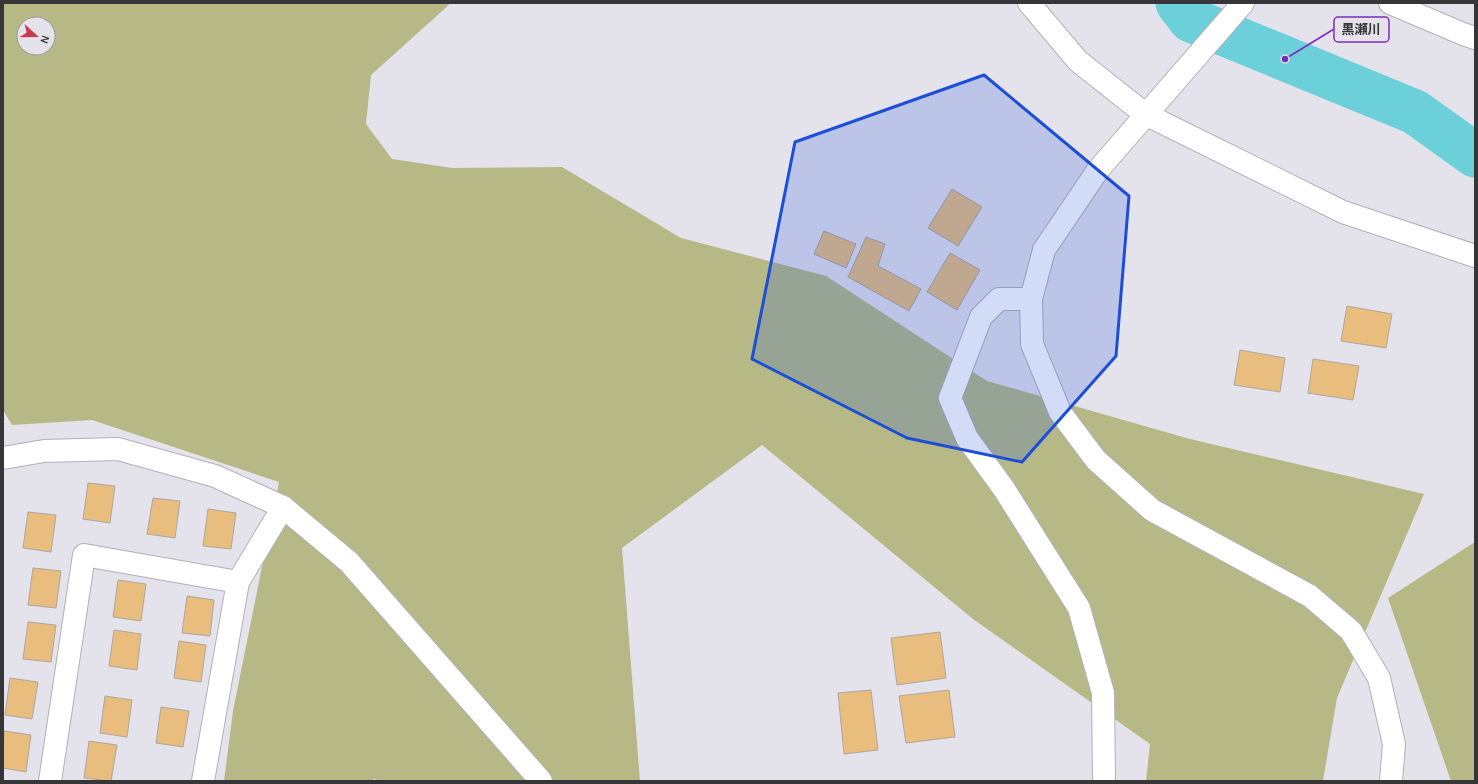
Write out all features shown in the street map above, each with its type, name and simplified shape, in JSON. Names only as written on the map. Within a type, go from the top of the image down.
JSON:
[{"type":"street","points":[[1029,3],[1078,61],[1150,108],[1343,212],[1475,256]]},
{"type":"street","points":[[1243,3],[1150,108],[1098,170],[1044,250],[1030,299],[1032,344],[1060,412],[1096,460],[1152,510],[1310,596],[1351,631],[1379,678],[1394,744],[1391,781]]},
{"type":"street","points":[[1390,3],[1475,38]]},
{"type":"street","points":[[1030,299],[999,299],[981,318],[950,398],[967,438],[1004,488],[1079,608],[1103,693],[1104,781]]},
{"type":"street","points":[[3,458],[44,451],[118,449],[215,476],[283,507],[349,562],[540,781]]},
{"type":"street","points":[[203,781],[238,582],[283,507]]},
{"type":"street","points":[[50,781],[84,555],[238,582]]},
{"type":"highlighted area","points":[[984,75],[1129,196],[1116,356],[1022,462],[907,438],[752,359],[795,142]]},
{"type":"green space","points":[[3,3],[451,3],[371,75],[366,124],[392,159],[452,168],[562,167],[681,238],[826,276],[987,381],[1190,439],[1424,494],[1337,698],[1323,781],[1146,781],[1150,744],[973,619],[762,445],[622,548],[640,781],[380,781],[374,779],[371,781],[224,781],[233,711],[279,482],[92,420],[12,425],[3,410]]},
{"type":"green space","points":[[1475,542],[1475,781],[1451,781],[1388,598]]},
{"type":"building","points":[[952,189],[982,207],[958,246],[928,228]]},
{"type":"building","points":[[824,231],[856,244],[846,268],[814,254]]},
{"type":"building","points":[[866,237],[885,244],[878,266],[921,289],[909,311],[848,277]]},
{"type":"building","points":[[950,253],[980,270],[957,310],[927,292]]},
{"type":"building","points":[[1347,306],[1392,314],[1386,348],[1341,341]]},
{"type":"building","points":[[1240,350],[1285,358],[1280,392],[1234,385]]},
{"type":"building","points":[[1313,359],[1359,366],[1353,400],[1308,393]]},
{"type":"building","points":[[88,483],[115,486],[110,523],[83,519]]},
{"type":"building","points":[[153,498],[180,501],[175,538],[147,534]]},
{"type":"building","points":[[208,509],[236,513],[231,549],[203,546]]},
{"type":"building","points":[[28,512],[56,515],[51,552],[23,548]]},
{"type":"building","points":[[33,568],[61,571],[56,608],[28,605]]},
{"type":"building","points":[[118,580],[146,584],[141,621],[113,617]]},
{"type":"building","points":[[187,596],[214,600],[210,636],[182,633]]},
{"type":"building","points":[[28,622],[56,625],[51,662],[23,659]]},
{"type":"building","points":[[114,630],[141,634],[137,670],[109,666]]},
{"type":"building","points":[[940,632],[946,678],[897,685],[891,638]]},
{"type":"building","points":[[179,641],[206,645],[201,682],[174,678]]},
{"type":"building","points":[[10,678],[38,682],[32,719],[5,715]]},
{"type":"building","points":[[871,690],[878,750],[844,754],[838,693]]},
{"type":"building","points":[[949,690],[955,737],[906,743],[899,696]]},
{"type":"building","points":[[105,696],[132,700],[127,737],[100,733]]},
{"type":"building","points":[[161,707],[189,711],[183,747],[156,743]]},
{"type":"building","points":[[4,731],[31,735],[26,772],[3,768]]},
{"type":"building","points":[[89,741],[117,745],[111,781],[84,778]]},
{"type":"waterway","points":[[1178,3],[1191,20],[1415,112],[1475,155]]},
{"type":"place","name":"黒瀬川","points":[[1285,59]]}]
